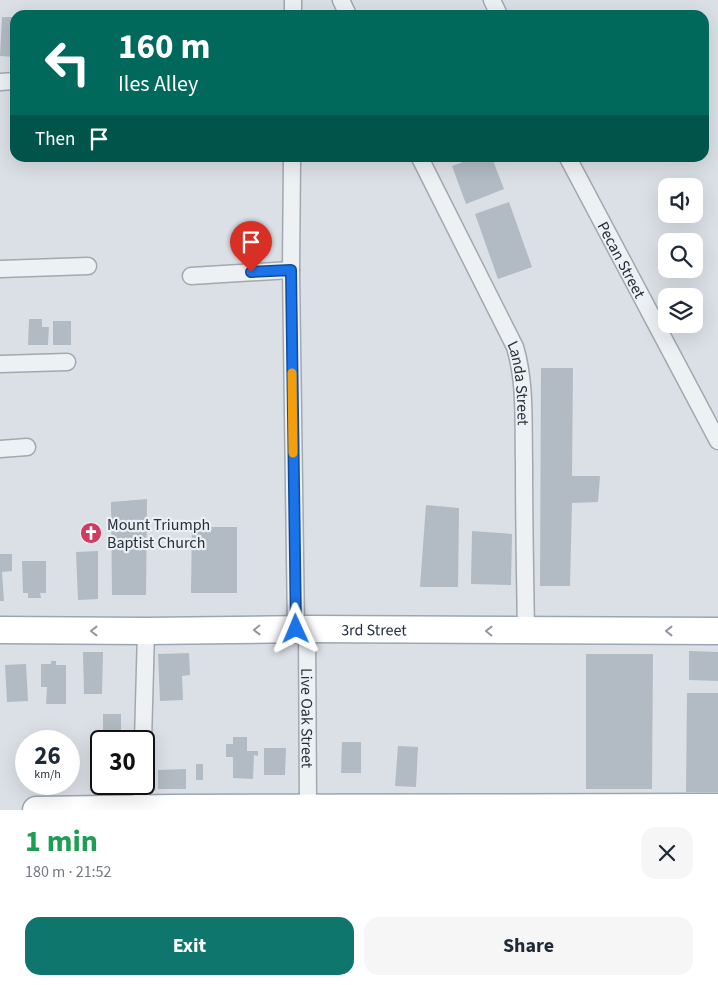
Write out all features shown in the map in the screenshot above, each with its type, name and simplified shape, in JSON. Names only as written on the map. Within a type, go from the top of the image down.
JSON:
[{"type":"main road","name":"3rd Street","points":[[0,630],[718,631]]},
{"type":"main road","points":[[36,810],[141,796],[173,809],[308,807],[718,807]]},
{"type":"street","name":"Live Oak Street","points":[[292,162],[291,270],[308,807]]},
{"type":"street","name":"Landa Street","points":[[422,162],[515,347],[519,361],[522,376],[526,631]]},
{"type":"street","name":"Pecan Street","points":[[570,162],[718,441]]},
{"type":"street","points":[[0,269],[88,266]]},
{"type":"street","points":[[192,276],[291,270]]},
{"type":"street","points":[[0,364],[67,362]]},
{"type":"street","points":[[0,449],[27,447]]},
{"type":"street","points":[[143,730],[146,631]]},
{"type":"building","points":[[2,17],[10,17],[10,57],[0,56]]},
{"type":"building","points":[[463,162],[494,162],[504,189],[466,204],[452,166]]},
{"type":"building","points":[[509,202],[532,267],[498,279],[475,214]]},
{"type":"building","points":[[29,319],[42,319],[42,327],[49,327],[48,345],[28,345]]},
{"type":"building","points":[[53,321],[71,321],[71,345],[53,345]]},
{"type":"building","points":[[541,368],[573,368],[572,476],[600,476],[598,502],[572,503],[570,586],[540,586]]},
{"type":"building","points":[[147,499],[146,595],[112,595],[111,502]]},
{"type":"building","points":[[426,505],[459,508],[458,587],[420,587]]},
{"type":"building","points":[[192,527],[237,527],[237,593],[191,593]]},
{"type":"building","points":[[472,531],[512,534],[511,585],[471,584]]},
{"type":"building","points":[[98,551],[98,599],[78,600],[76,552]]},
{"type":"building","points":[[0,554],[12,554],[12,571],[2,572],[4,601],[0,601]]},
{"type":"building","points":[[22,561],[46,561],[46,593],[40,593],[41,598],[28,598],[28,593],[23,593]]},
{"type":"building","points":[[689,651],[718,652],[718,681],[689,680]]},
{"type":"building","points":[[83,652],[103,652],[102,694],[84,694]]},
{"type":"building","points":[[189,653],[190,675],[182,676],[183,700],[160,701],[158,654]]},
{"type":"building","points":[[586,654],[653,654],[652,789],[586,789]]},
{"type":"building","points":[[51,661],[56,661],[56,665],[66,665],[66,704],[46,704],[47,687],[41,687],[41,664],[51,664]]},
{"type":"building","points":[[26,664],[28,701],[7,702],[5,665]]},
{"type":"building","points":[[687,693],[718,693],[718,792],[686,792]]},
{"type":"building","points":[[103,714],[121,714],[121,730],[103,730]]},
{"type":"building","points":[[233,737],[247,737],[247,751],[258,751],[258,756],[254,755],[253,779],[233,778],[233,757],[226,757],[226,744],[233,744]]},
{"type":"building","points":[[342,742],[361,742],[361,773],[341,773]]},
{"type":"building","points":[[398,746],[418,747],[416,787],[395,786]]},
{"type":"building","points":[[264,748],[286,748],[285,775],[264,775]]},
{"type":"building","points":[[196,764],[203,764],[203,780],[196,780]]},
{"type":"building","points":[[186,769],[186,789],[158,789],[158,770]]},
{"type":"slow traffic","points":[[292,373],[293,453]]},
{"type":"place","name":"Mount Triumph Baptist Church","points":[[91,533]]},
{"type":"route","points":[[251,272],[291,270],[296,629]]}]
